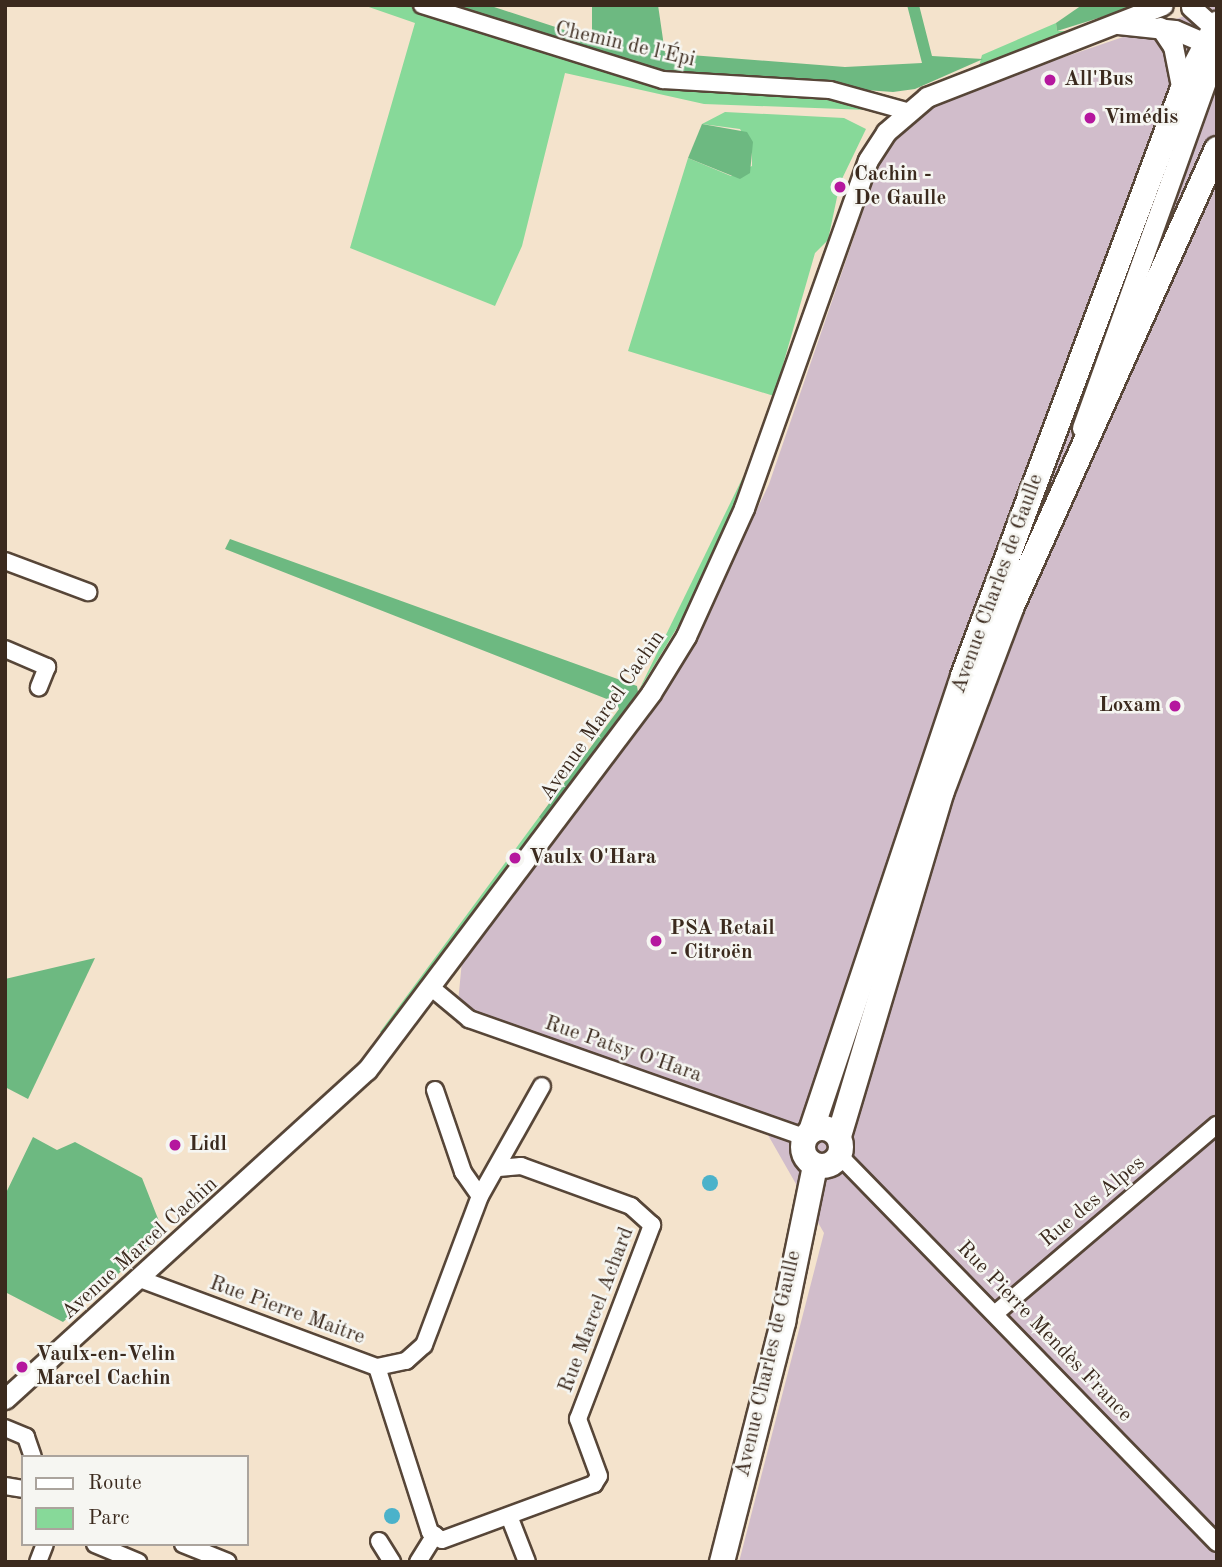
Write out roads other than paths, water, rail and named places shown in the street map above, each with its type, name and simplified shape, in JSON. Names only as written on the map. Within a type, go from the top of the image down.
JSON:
[{"type":"main road","name":"Avenue Charles de Gaulle","points":[[808,1134],[963,676],[1182,91],[1214,40]]},
{"type":"main road","name":"Avenue Charles de Gaulle","points":[[839,1145],[942,791],[1065,479],[1217,149]]},
{"type":"main road","points":[[820,1127],[839,1145],[825,1167],[815,1166],[803,1149],[808,1134],[820,1127]]},
{"type":"main road","name":"Avenue Charles de Gaulle","points":[[722,1562],[783,1322],[815,1166]]},
{"type":"street","name":"Chemin de l'Épi","points":[[422,5],[663,80],[830,90],[906,111]]},
{"type":"street","name":"Avenue Marcel Cachin","points":[[5,1399],[336,1102],[433,989],[686,636],[744,508],[868,160],[906,111],[961,83],[1163,5]]},
{"type":"street","points":[[1189,6],[1214,40]]},
{"type":"street","name":"Avenue Marcel Cachin","points":[[1117,24],[1160,27],[1214,40]]},
{"type":"street","points":[[1160,27],[1173,46],[1182,91]]},
{"type":"street","name":"Avenue Charles de Gaulle","points":[[1065,479],[1214,40]]},
{"type":"street","points":[[5,561],[88,592]]},
{"type":"street","points":[[5,649],[47,667],[39,687]]},
{"type":"street","name":"Rue Patsy O'Hara","points":[[433,989],[469,1019],[808,1134]]},
{"type":"street","name":"Rue Pierre Maitre","points":[[140,1279],[377,1367],[406,1361],[424,1345],[480,1196],[542,1086]]},
{"type":"street","points":[[435,1090],[463,1172],[480,1196]]},
{"type":"street","name":"Rue des Alpes","points":[[997,1312],[1217,1125]]},
{"type":"street","name":"Rue Pierre Mendès France","points":[[839,1145],[1217,1543]]},
{"type":"street","name":"Rue Marcel Achard","points":[[435,1535],[442,1540],[594,1484],[599,1476],[578,1419],[652,1225],[631,1206],[521,1166],[496,1168]]},
{"type":"street","points":[[377,1367],[435,1535],[418,1562]]},
{"type":"street","points":[[5,1428],[26,1437],[32,1455]]},
{"type":"street","points":[[509,1516],[527,1562]]},
{"type":"street","points":[[379,1541],[392,1562]]},
{"type":"street","points":[[188,1546],[228,1562]]},
{"type":"street","points":[[104,1552],[138,1562]]},
{"type":"water","points":[[707,1175],[713,1175],[718,1183],[716,1189],[707,1191],[702,1186],[702,1180]]},
{"type":"water","points":[[392,1508],[398,1510],[398,1522],[392,1524],[386,1522],[384,1516],[386,1510]]},
{"type":"place","name":"All'Bus","points":[[1050,80]]},
{"type":"place","name":"Vimédis","points":[[1090,118]]},
{"type":"place","name":"Cachin - De Gaulle","points":[[840,187]]},
{"type":"place","name":"Loxam","points":[[1175,706]]},
{"type":"place","name":"Vaulx O'Hara","points":[[515,858]]},
{"type":"place","name":"PSA Retail - Citroën","points":[[656,941]]},
{"type":"place","name":"Lidl","points":[[175,1145]]},
{"type":"place","name":"Vaulx-en-Velin Marcel Cachin","points":[[22,1367]]}]
